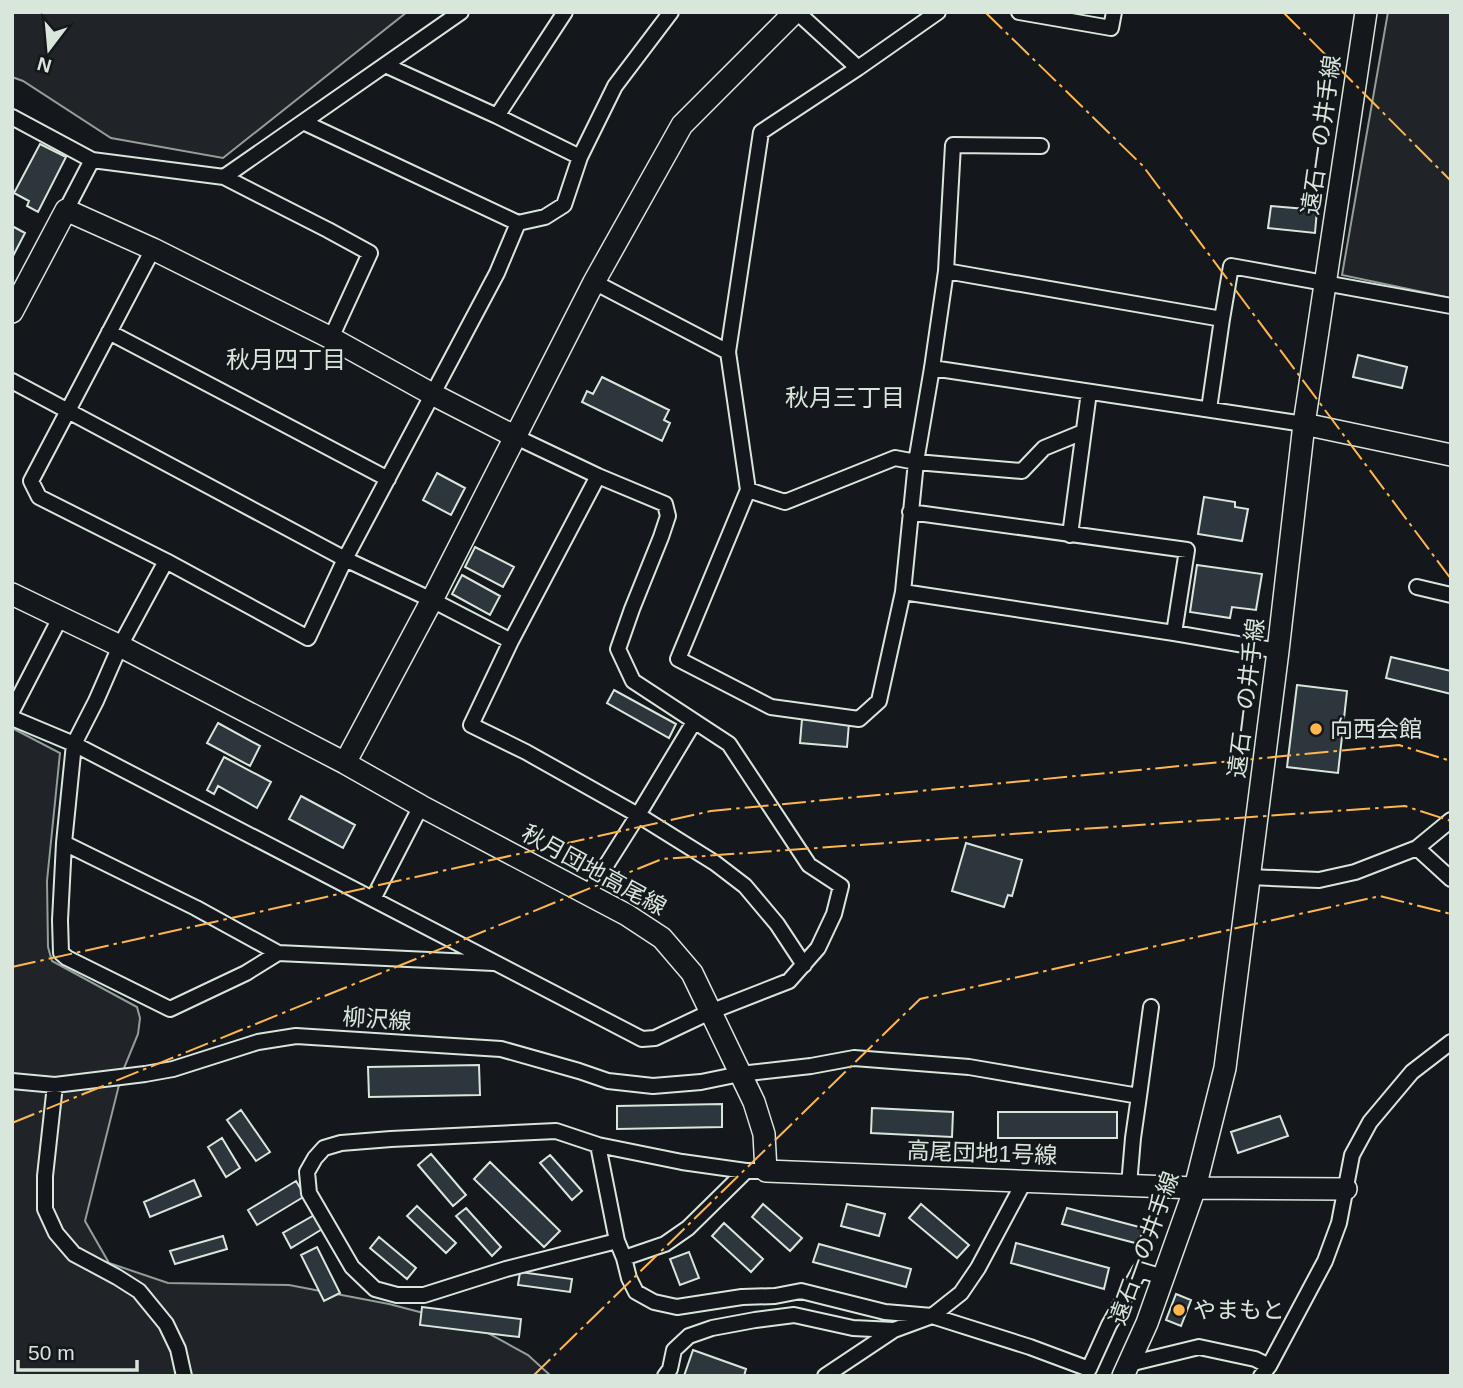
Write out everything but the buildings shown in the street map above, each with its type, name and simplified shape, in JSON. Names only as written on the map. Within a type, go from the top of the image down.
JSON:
[{"type":"street","points":[[224,177],[461,12]]},
{"type":"street","points":[[497,116],[565,12]]},
{"type":"street","points":[[303,122],[518,223],[545,217],[564,205],[580,157],[615,86],[671,12]]},
{"type":"street","points":[[345,764],[594,282],[682,125],[796,12],[858,68]]},
{"type":"street","points":[[938,12],[761,132],[728,352],[748,491],[678,659],[771,707],[859,719],[879,701],[903,592],[916,462],[946,271],[953,145],[1041,146]]},
{"type":"street","points":[[1019,12],[1111,28],[1114,12]]},
{"type":"street","name":"遠石一の井手線","points":[[1126,1370],[1147,1323],[1195,1188],[1225,1068],[1304,424],[1366,12]]},
{"type":"street","points":[[385,65],[580,157]]},
{"type":"street","points":[[12,117],[92,160],[224,177],[370,253],[331,338]]},
{"type":"street","points":[[12,312],[92,160]]},
{"type":"street","points":[[12,718],[74,744],[642,1038],[655,1038],[710,1012],[789,981],[817,948],[834,914],[841,886],[809,865],[729,744],[633,681],[618,649],[668,516],[665,504],[597,476],[516,437],[331,338],[153,249],[66,210]]},
{"type":"street","points":[[153,249],[31,481],[39,497],[166,561],[308,638],[345,559],[497,272],[518,223]]},
{"type":"street","points":[[1209,409],[1231,266],[1451,306]]},
{"type":"street","points":[[946,271],[1222,319]]},
{"type":"street","points":[[594,282],[728,352]]},
{"type":"street","points":[[110,332],[388,479]]},
{"type":"street","points":[[932,369],[1304,424],[1451,455]]},
{"type":"street","points":[[12,382],[345,559],[511,641]]},
{"type":"street","points":[[1070,535],[1089,392]]},
{"type":"street","points":[[748,491],[785,502],[895,458],[1022,471],[1044,448],[1083,432]]},
{"type":"street","points":[[597,476],[511,641],[471,725],[526,752],[638,815],[715,863],[745,886],[777,924],[804,965]]},
{"type":"street","points":[[910,512],[1186,550],[1174,633]]},
{"type":"street","points":[[166,561],[120,646],[74,744],[64,843],[61,953],[170,1009],[246,973],[278,953]]},
{"type":"street","points":[[1417,587],[1451,595]]},
{"type":"street","points":[[903,592],[1278,651]]},
{"type":"street","name":"秋月団地高尾線","points":[[12,594],[120,646],[345,764],[627,915],[662,938],[692,973],[754,1102],[764,1134],[756,1171]]},
{"type":"street","points":[[12,711],[60,618]]},
{"type":"street","points":[[588,894],[694,722]]},
{"type":"street","points":[[373,899],[421,806]]},
{"type":"street","points":[[1250,877],[1319,880],[1355,872],[1417,848],[1451,820]]},
{"type":"street","points":[[64,843],[196,908],[278,953],[499,963]]},
{"type":"street","points":[[1417,848],[1451,879]]},
{"type":"street","points":[[1129,1185],[1151,1007]]},
{"type":"street","name":"柳沢線","points":[[12,1081],[55,1085],[145,1074],[173,1069],[258,1042],[296,1035],[501,1049],[608,1081],[653,1086],[701,1082],[854,1058],[969,1067],[1139,1097]]},
{"type":"street","points":[[1126,1370],[1199,1347],[1255,1359],[1265,1371],[1325,1261],[1339,1223],[1352,1155],[1370,1122],[1412,1072],[1451,1042]]},
{"type":"street","points":[[55,1085],[45,1176],[45,1209],[56,1233],[74,1254],[139,1292],[166,1324],[178,1349],[184,1376]]},
{"type":"street","points":[[617,1241],[506,1269],[424,1295],[397,1295],[374,1289],[352,1267],[309,1193],[307,1172],[324,1148],[341,1143],[556,1131],[598,1145],[682,1162],[756,1171]]},
{"type":"street","points":[[598,1145],[617,1241],[629,1278],[636,1292],[654,1302],[677,1307],[801,1291],[885,1312],[932,1316],[1089,1369],[1109,1325],[1140,1270],[1163,1278]]},
{"type":"street","points":[[624,1258],[665,1244],[756,1171]]},
{"type":"street","name":"高尾団地1号線","points":[[756,1171],[1195,1188],[1346,1189]]},
{"type":"street","points":[[825,1376],[894,1330],[932,1316],[961,1293],[978,1268],[1024,1182]]},
{"type":"street","points":[[665,1376],[670,1369],[674,1350],[689,1336],[712,1328],[794,1315],[853,1328],[894,1330]]},
{"type":"shaded area","points":[[12,12],[407,12],[223,158],[111,138],[23,81],[12,77]]},
{"type":"shaded area","points":[[1388,12],[1451,12],[1451,298],[1342,275]]},
{"type":"shaded area","points":[[12,728],[60,753],[47,881],[48,947],[52,961],[137,1007],[140,1018],[138,1034],[122,1073],[85,1221],[109,1263],[168,1283],[289,1285],[389,1304],[477,1327],[528,1355],[551,1376],[12,1376]]},
{"type":"power","points":[[985,12],[1143,166],[1451,579]]},
{"type":"power","points":[[1283,12],[1451,181]]},
{"type":"power","points":[[12,967],[711,811],[1399,745],[1451,761]]},
{"type":"power","points":[[12,1123],[662,859],[1405,806],[1451,821]]},
{"type":"power","points":[[533,1376],[920,999],[1380,896],[1451,914]]},
{"type":"place","name":"向西会館","points":[[1316,729]]},
{"type":"place","name":"やまもと","points":[[1179,1310]]},
{"type":"district","name":"秋月四丁目","points":[[286,360]]},
{"type":"district","name":"秋月三丁目","points":[[845,398]]}]
